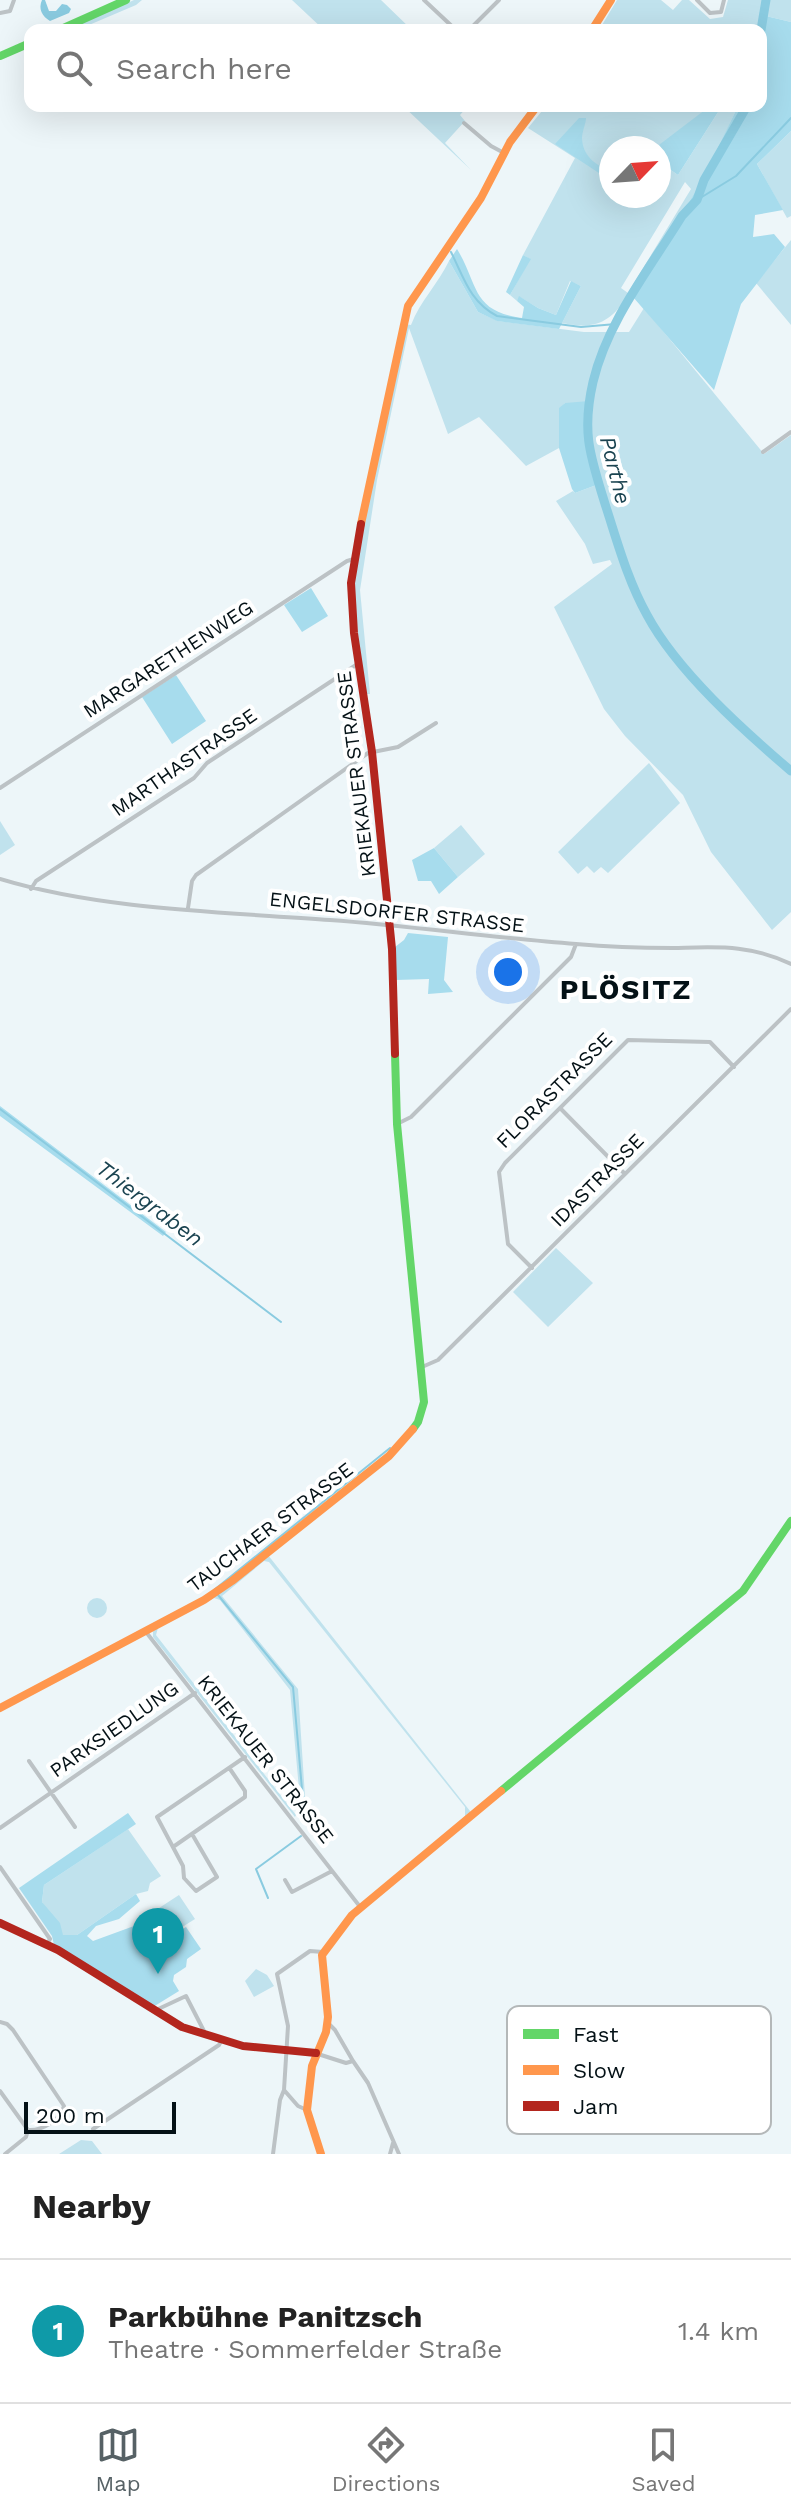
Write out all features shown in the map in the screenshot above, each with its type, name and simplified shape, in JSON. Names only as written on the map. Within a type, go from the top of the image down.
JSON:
[{"type":"street","points":[[0,13],[10,11],[14,0]]},
{"type":"street","points":[[72,24],[126,0]]},
{"type":"street","points":[[424,0],[450,24]]},
{"type":"street","points":[[475,24],[499,0]]},
{"type":"street","points":[[596,24],[611,0]]},
{"type":"street","points":[[697,0],[710,13],[716,13],[721,12],[724,0]]},
{"type":"street","points":[[0,56],[24,46]]},
{"type":"street","name":"KRIEKAUER STRASSE","points":[[418,1422],[424,1402],[422,1367],[397,1124],[389,924],[372,752],[351,604],[355,559],[408,306],[481,198],[504,153],[533,112]]},
{"type":"street","points":[[464,123],[504,153]]},
{"type":"street","points":[[763,452],[791,432]]},
{"type":"street","name":"MARGARETHENWEG","points":[[0,788],[347,561],[355,559]]},
{"type":"street","name":"MARTHASTRASSE","points":[[31,889],[36,881],[194,778],[207,763],[359,663]]},
{"type":"street","points":[[188,908],[192,881],[196,875],[372,752],[398,747],[436,723]]},
{"type":"street","name":"ENGELSDORFER STRASSE","points":[[0,879],[31,889],[100,901],[389,924],[480,937],[576,944],[726,946],[764,951],[791,964]]},
{"type":"street","points":[[397,1124],[411,1117],[571,957],[576,944]]},
{"type":"street","name":"IDASTRASSE","points":[[422,1367],[438,1360],[791,1009]]},
{"type":"street","name":"FLORASTRASSE","points":[[532,1268],[508,1244],[499,1172],[628,1040],[710,1042],[734,1067]]},
{"type":"street","points":[[560,1108],[625,1174]]},
{"type":"street","name":"TAUCHAER STRASSE","points":[[0,1708],[190,1608],[232,1581],[389,1456],[418,1422]]},
{"type":"street","points":[[321,2154],[307,2110],[312,2066],[328,2023],[323,1952],[342,1926],[752,1581],[791,1521]]},
{"type":"street","name":"KRIEKAUER STRASSE","points":[[145,1630],[361,1908]]},
{"type":"street","name":"PARKSIEDLUNG","points":[[0,1828],[195,1693]]},
{"type":"street","points":[[192,1834],[217,1877],[197,1891],[184,1878],[183,1866],[157,1817],[245,1757]]},
{"type":"street","name":"PARKSIEDLUNG","points":[[29,1761],[75,1827]]},
{"type":"street","points":[[173,1847],[245,1797],[245,1791],[229,1768]]},
{"type":"street","points":[[0,1867],[50,1939],[47,1945]]},
{"type":"street","points":[[285,1880],[292,1892],[332,1871]]},
{"type":"street","points":[[0,1923],[47,1945],[182,2027],[251,2048],[316,2053],[346,2063],[353,2061]]},
{"type":"street","points":[[273,2154],[284,2090],[288,2017],[277,1974],[310,1951],[323,1952]]},
{"type":"street","points":[[154,2011],[186,1996],[206,2030],[204,2035]]},
{"type":"street","points":[[0,2022],[13,2030],[64,2106],[61,2115],[40,2130],[28,2130]]},
{"type":"street","points":[[328,2023],[368,2083],[399,2154]]},
{"type":"street","points":[[93,2129],[221,2041]]},
{"type":"street","points":[[284,2090],[298,2106],[307,2110]]},
{"type":"street","points":[[0,2091],[28,2130]]},
{"type":"street","points":[[5,2154],[26,2137],[28,2130]]},
{"type":"street","points":[[390,2154],[393,2143]]},
{"type":"shaded area","points":[[42,0],[45,0],[49,11],[56,11],[62,4],[71,9],[69,13],[50,21],[42,12]]},
{"type":"shaded area","points":[[134,0],[142,0],[91,24],[80,24]]},
{"type":"shaded area","points":[[292,0],[381,0],[406,24],[318,24]]},
{"type":"shaded area","points":[[617,0],[661,0],[673,10],[682,0],[689,0],[710,19],[723,17],[728,0],[791,0],[791,22],[766,16],[765,24],[603,24]]},
{"type":"shaded area","points":[[766,16],[791,22],[791,131],[757,164],[783,210],[755,215],[753,237],[774,234],[785,247],[741,304],[714,390],[633,297],[703,179],[735,112],[767,112]]},
{"type":"shaded area","points":[[409,112],[463,112],[460,115],[465,121],[445,143],[471,170]]},
{"type":"shaded area","points":[[541,112],[703,112],[671,138],[599,136],[599,208],[669,208],[621,288],[628,293],[691,189],[685,182],[671,205],[671,170],[678,175],[718,112],[735,112],[704,179],[633,297],[628,294],[609,318],[584,326],[562,323],[581,286],[570,281],[556,315],[520,297],[517,301],[510,295],[530,259],[523,255],[575,158],[528,128]]},
{"type":"shaded area","points":[[702,112],[718,112],[678,175],[671,170],[671,136]]},
{"type":"shaded area","points":[[579,118],[586,118],[582,137],[584,149],[599,165],[599,173],[555,144]]},
{"type":"shaded area","points":[[791,131],[791,216],[787,218],[757,164]]},
{"type":"shaded area","points":[[791,240],[791,325],[756,283]]},
{"type":"shaded area","points":[[457,249],[485,303],[505,315],[522,318],[524,307],[517,301],[519,296],[556,315],[571,281],[581,286],[559,329],[497,321],[478,312],[449,261]]},
{"type":"shaded area","points":[[523,255],[531,259],[510,295],[506,292]]},
{"type":"shaded area","points":[[449,261],[478,312],[498,321],[584,332],[629,332],[644,308],[764,454],[791,435],[791,912],[772,930],[711,852],[683,795],[625,736],[604,709],[554,607],[612,564],[610,560],[593,564],[585,544],[556,501],[573,491],[575,493],[599,484],[587,444],[587,424],[565,403],[560,408],[559,448],[526,466],[479,417],[448,434],[409,328],[377,480],[360,590],[370,694],[365,694],[353,589],[363,524],[404,324],[411,325]]},
{"type":"shaded area","points":[[589,401],[587,444],[599,484],[575,493],[559,448],[559,408],[565,403]]},
{"type":"shaded area","points":[[311,588],[328,616],[302,632],[284,605]]},
{"type":"shaded area","points":[[176,675],[206,721],[172,744],[142,697]]},
{"type":"shaded area","points":[[649,763],[680,803],[608,873],[601,867],[594,873],[587,866],[578,874],[558,852]]},
{"type":"shaded area","points":[[0,821],[15,845],[0,855]]},
{"type":"shaded area","points":[[461,825],[485,854],[458,877],[434,848]]},
{"type":"shaded area","points":[[434,848],[458,877],[439,894],[431,881],[418,881],[412,860]]},
{"type":"shaded area","points":[[408,933],[448,937],[444,980],[453,992],[428,994],[429,979],[396,980],[395,947]]},
{"type":"shaded area","points":[[0,1106],[166,1232],[163,1236],[0,1116]]},
{"type":"shaded area","points":[[556,1248],[593,1283],[548,1327],[513,1292]]},
{"type":"shaded area","points":[[268,1555],[470,1811],[470,1814],[427,1851],[465,1816],[465,1807],[269,1562],[264,1561],[222,1596],[298,1689],[306,1812],[301,1811],[290,1690],[220,1600],[214,1598],[158,1628],[156,1635],[295,1817],[153,1637],[153,1630],[191,1610]]},
{"type":"shaded area","points":[[97,1598],[104,1601],[107,1608],[104,1615],[97,1618],[90,1615],[87,1608],[90,1601]]},
{"type":"shaded area","points":[[128,1813],[136,1824],[44,1885],[42,1902],[60,1923],[63,1935],[77,1935],[136,1894],[140,1901],[119,1919],[96,1926],[87,1936],[93,1941],[134,1926],[151,1949],[186,1927],[201,1949],[187,1959],[186,1967],[174,1975],[173,1981],[179,1991],[153,2007],[54,1945],[52,1936],[19,1888]]},
{"type":"shaded area","points":[[128,1829],[161,1876],[150,1883],[148,1891],[136,1894],[77,1935],[63,1936],[42,1902],[44,1885]]},
{"type":"shaded area","points":[[179,1895],[195,1919],[152,1946],[136,1923]]},
{"type":"shaded area","points":[[256,1969],[267,1975],[274,1986],[254,1997],[245,1981]]},
{"type":"shaded area","points":[[81,2140],[92,2141],[102,2154],[59,2154]]},
{"type":"waterway","name":"Parthe","points":[[762,24],[766,0]]},
{"type":"waterway","name":"Parthe","points":[[744,112],[704,180],[697,200],[682,216],[643,276],[608,338],[589,400],[589,446],[629,576],[660,636],[693,678],[791,771]]},
{"type":"waterway","points":[[697,200],[736,176],[791,118]]},
{"type":"waterway","points":[[451,252],[474,296],[497,316],[581,327],[616,324]]},
{"type":"waterway","name":"Thiergraben","points":[[0,1109],[281,1322]]},
{"type":"waterway","name":"Thiergraben","points":[[214,1590],[390,1448]]},
{"type":"waterway","name":"Thiergraben","points":[[218,1595],[293,1687],[304,1812]]},
{"type":"waterway","points":[[268,1898],[256,1869],[301,1836]]},
{"type":"traffic: fast","points":[[72,24],[126,0]]},
{"type":"traffic: fast","points":[[0,56],[24,46]]},
{"type":"traffic: fast","points":[[395,1054],[397,1124],[424,1402],[413,1429]]},
{"type":"traffic: fast","points":[[501,1791],[743,1591],[791,1521]]},
{"type":"traffic: slow","points":[[596,24],[611,0]]},
{"type":"traffic: slow","points":[[361,524],[408,306],[481,198],[510,142],[532,112]]},
{"type":"traffic: slow","points":[[0,1708],[204,1600],[389,1456],[413,1429]]},
{"type":"traffic: slow","points":[[321,2154],[307,2110],[312,2066],[326,2032],[328,2017],[322,1955],[352,1915],[501,1791]]},
{"type":"traffic: jam","points":[[361,524],[351,583],[354,633],[372,752],[392,949],[395,1054]]},
{"type":"traffic: jam","points":[[0,1923],[58,1950],[182,2027],[243,2046],[316,2053]]},
{"type":"place","name":"Parkbühne Panitzsch","points":[[158,1974]]},
{"type":"district","name":"PLÖSITZ","points":[[626,989]]}]
